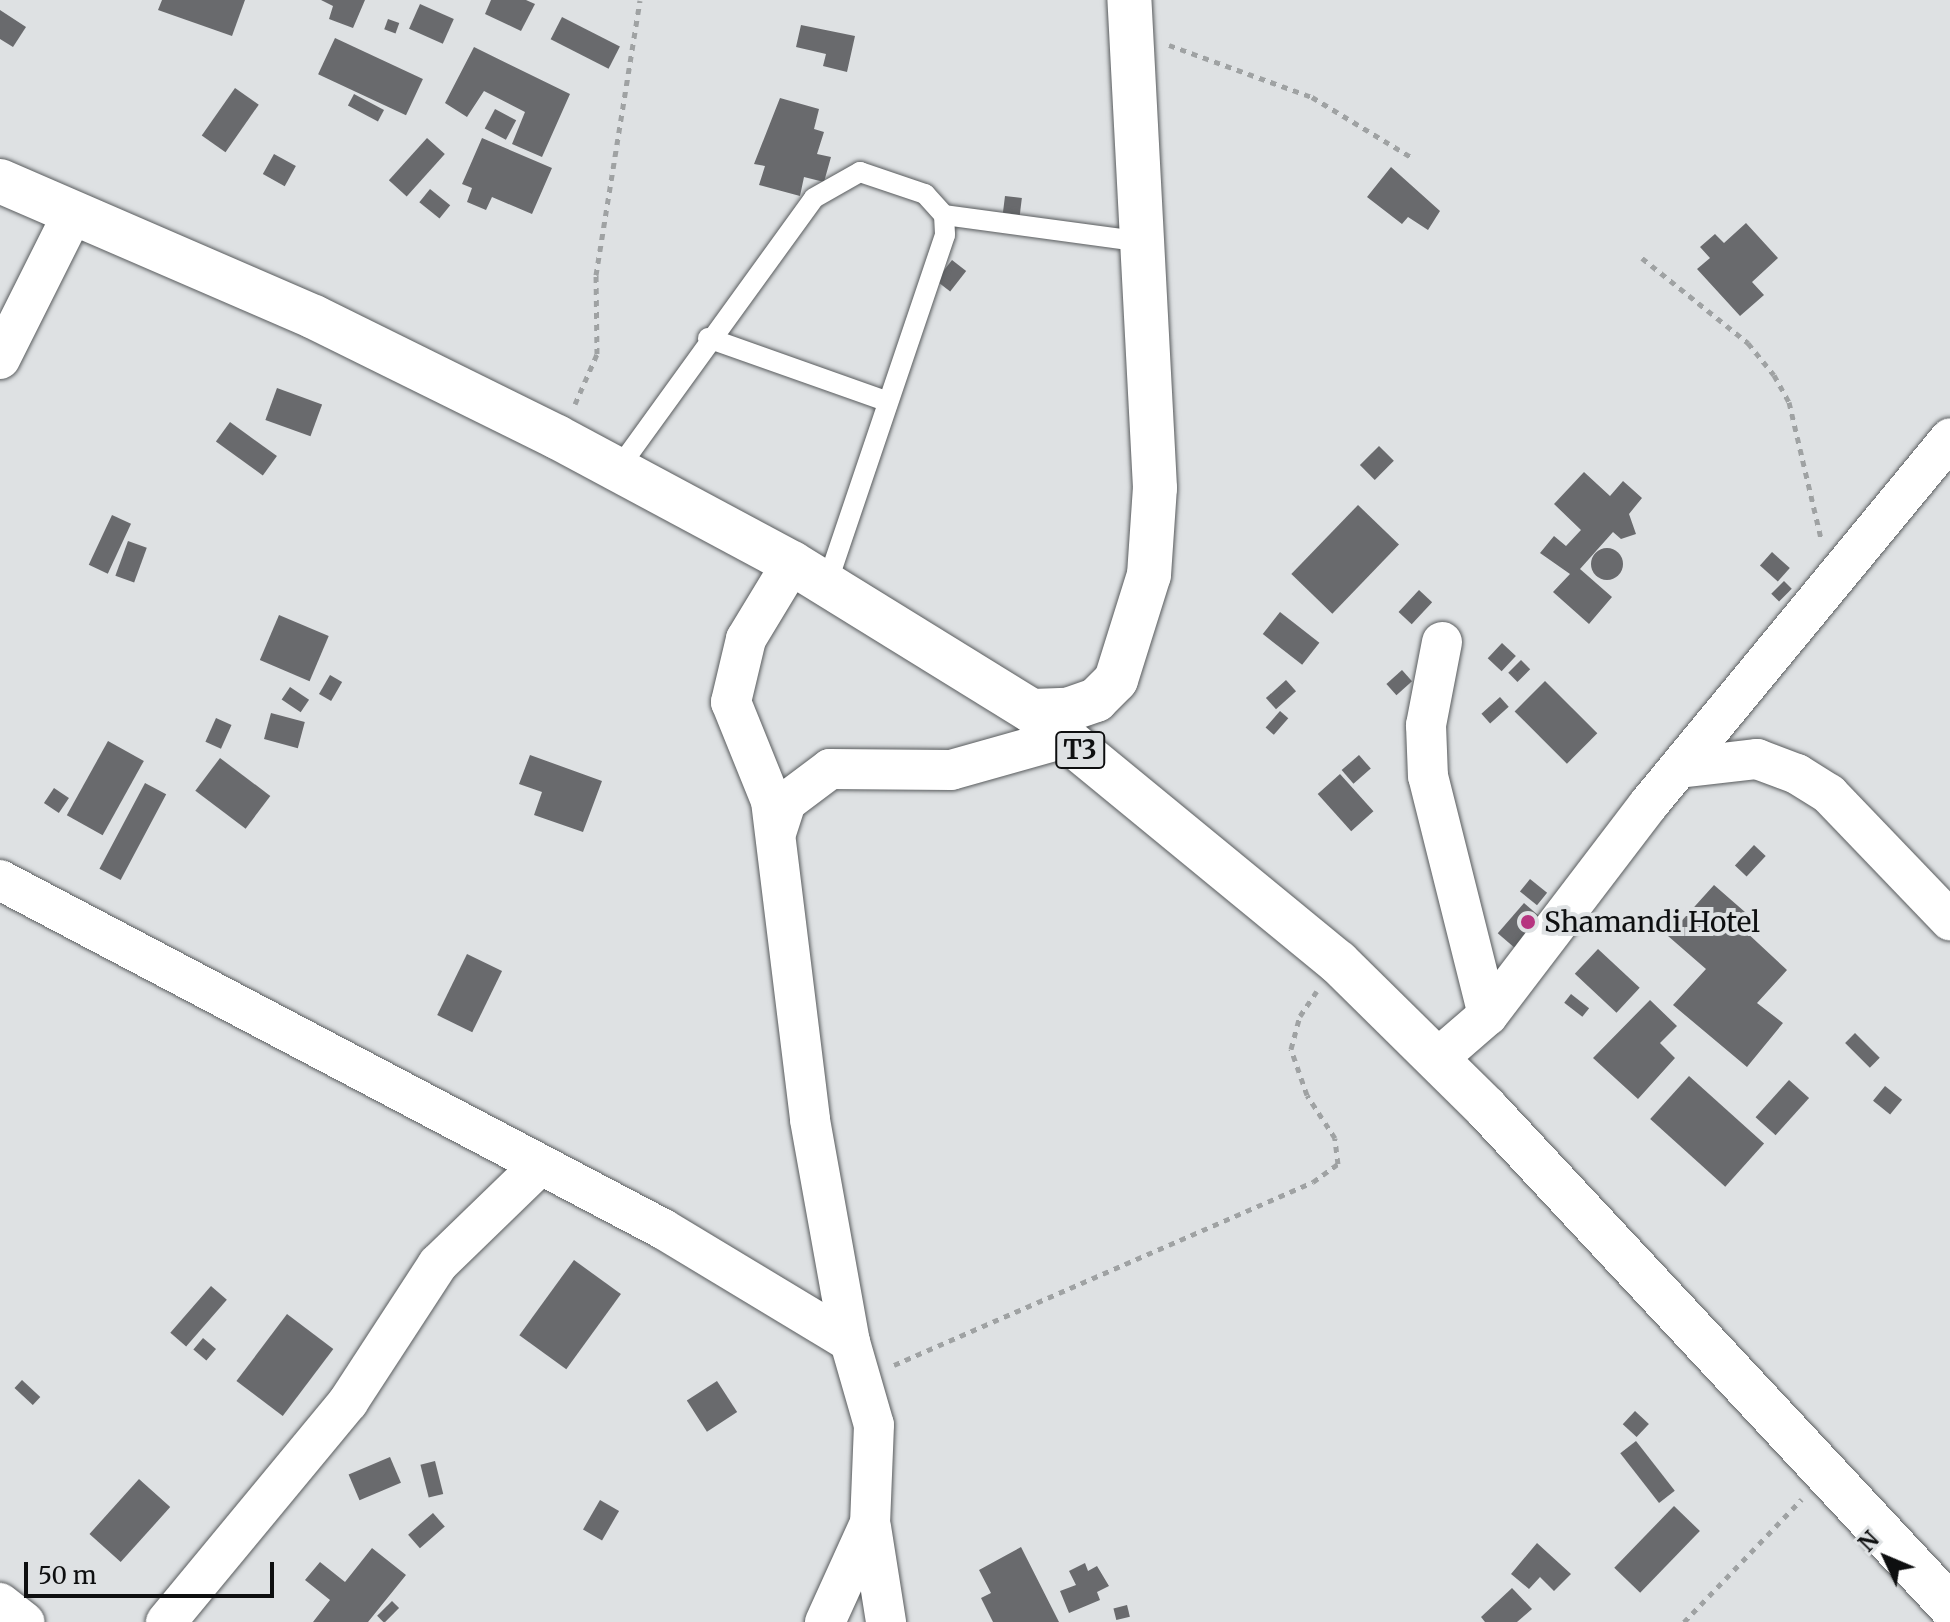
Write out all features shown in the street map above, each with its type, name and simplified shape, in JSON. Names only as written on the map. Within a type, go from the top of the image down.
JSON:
[{"type":"main road","points":[[1032,711],[1082,705],[1116,680],[1146,587],[1155,488],[1137,241],[1130,16]]},
{"type":"main road","name":"T3","points":[[0,181],[314,317],[557,437],[810,574],[1032,711],[1338,962],[1437,1059],[1950,1606]]},
{"type":"street","points":[[0,359],[73,213]]},
{"type":"street","points":[[1437,1059],[1488,1015],[1834,573],[1950,438]]},
{"type":"street","points":[[810,574],[733,674],[731,702],[777,830],[789,986],[850,1342],[876,1454],[870,1523],[886,1622]]},
{"type":"street","points":[[1442,642],[1426,725],[1428,776],[1488,1015]]},
{"type":"street","points":[[777,830],[786,802],[830,769],[951,770],[1065,738]]},
{"type":"street","points":[[1679,768],[1757,759],[1797,774],[1829,794],[1950,920]]},
{"type":"street","points":[[0,880],[745,1274],[850,1342]]},
{"type":"street","points":[[166,1622],[348,1402],[438,1264],[540,1165]]},
{"type":"street","points":[[825,1622],[870,1523]]},
{"type":"street","points":[[0,1603],[24,1622]]},
{"type":"lane","points":[[618,469],[708,338],[814,198],[837,179],[860,172],[925,194],[944,215],[945,235],[886,401],[810,574]]},
{"type":"lane","points":[[944,215],[1137,241]]},
{"type":"lane","points":[[708,338],[886,401]]},
{"type":"path","points":[[557,437],[597,354],[596,275],[640,0]]},
{"type":"path","points":[[1130,16],[1312,97],[1411,157]]},
{"type":"path","points":[[1642,258],[1748,343],[1774,375],[1789,402],[1808,507],[1834,573]]},
{"type":"path","points":[[860,1379],[1313,1182],[1338,1164],[1335,1138],[1307,1095],[1291,1049],[1300,1016],[1338,962]]},
{"type":"path","points":[[1684,1622],[1825,1476]]},
{"type":"building","points":[[162,0],[245,0],[232,36],[158,10]]},
{"type":"building","points":[[321,0],[365,0],[353,28],[329,19],[333,6]]},
{"type":"building","points":[[491,0],[526,0],[535,4],[521,31],[485,14]]},
{"type":"building","points":[[420,4],[454,19],[443,44],[409,29]]},
{"type":"building","points":[[0,10],[26,27],[13,47],[0,39]]},
{"type":"building","points":[[562,17],[620,47],[609,69],[551,39]]},
{"type":"building","points":[[388,19],[399,23],[396,33],[384,29]]},
{"type":"building","points":[[801,25],[855,36],[847,72],[823,66],[826,54],[796,47]]},
{"type":"building","points":[[335,38],[423,79],[406,115],[318,74]]},
{"type":"building","points":[[474,47],[570,94],[542,157],[512,144],[525,112],[484,91],[467,117],[445,103]]},
{"type":"building","points":[[235,88],[259,105],[225,152],[202,136]]},
{"type":"building","points":[[354,94],[384,110],[378,121],[348,105]]},
{"type":"building","points":[[780,98],[819,109],[814,129],[824,132],[817,154],[831,157],[824,182],[804,177],[800,196],[759,185],[765,166],[754,164]]},
{"type":"building","points":[[495,109],[516,120],[506,140],[485,128]]},
{"type":"building","points":[[427,138],[445,154],[407,196],[389,180]]},
{"type":"building","points":[[482,138],[552,168],[532,214],[492,197],[486,210],[467,202],[472,188],[462,184]]},
{"type":"building","points":[[274,154],[296,166],[285,186],[263,174]]},
{"type":"building","points":[[1391,167],[1440,211],[1428,230],[1408,217],[1402,224],[1367,197]]},
{"type":"building","points":[[430,189],[450,205],[440,219],[419,202]]},
{"type":"building","points":[[1005,196],[1022,198],[1020,215],[1003,213]]},
{"type":"building","points":[[1746,223],[1778,258],[1752,282],[1764,295],[1740,316],[1697,269],[1710,258],[1700,247],[1715,234],[1724,243]]},
{"type":"building","points":[[952,260],[966,271],[950,292],[936,280]]},
{"type":"building","points":[[277,388],[322,404],[310,436],[265,420]]},
{"type":"building","points":[[230,422],[277,456],[263,476],[216,441]]},
{"type":"building","points":[[1379,446],[1394,461],[1375,480],[1360,465]]},
{"type":"building","points":[[1584,472],[1610,496],[1623,481],[1642,498],[1629,514],[1636,534],[1621,539],[1613,532],[1580,569],[1612,597],[1589,624],[1553,592],[1570,574],[1540,553],[1554,536],[1566,546],[1581,530],[1554,504]]},
{"type":"building","points":[[1358,505],[1399,545],[1332,614],[1291,574]]},
{"type":"building","points":[[112,515],[131,524],[108,574],[89,565]]},
{"type":"building","points":[[128,541],[147,548],[134,583],[115,576]]},
{"type":"building","points":[[1607,548],[1619,552],[1623,564],[1619,576],[1607,580],[1595,576],[1591,564],[1595,552]]},
{"type":"building","points":[[1772,552],[1790,568],[1778,581],[1760,565]]},
{"type":"building","points":[[1784,581],[1792,589],[1779,602],[1771,594]]},
{"type":"building","points":[[1419,590],[1432,602],[1412,624],[1399,612]]},
{"type":"building","points":[[1280,612],[1319,643],[1302,665],[1263,634]]},
{"type":"building","points":[[279,615],[329,636],[310,681],[260,660]]},
{"type":"building","points":[[1502,643],[1516,656],[1502,671],[1488,658]]},
{"type":"building","points":[[1521,660],[1530,669],[1517,682],[1508,673]]},
{"type":"building","points":[[1402,670],[1412,681],[1396,695],[1386,684]]},
{"type":"building","points":[[330,675],[342,682],[331,701],[319,694]]},
{"type":"building","points":[[1286,680],[1296,691],[1276,709],[1266,698]]},
{"type":"building","points":[[1545,681],[1597,733],[1567,764],[1515,711]]},
{"type":"building","points":[[290,687],[309,700],[301,712],[282,699]]},
{"type":"building","points":[[1500,697],[1509,707],[1490,723],[1481,714]]},
{"type":"building","points":[[1280,711],[1288,718],[1274,735],[1266,728]]},
{"type":"building","points":[[271,713],[305,722],[298,748],[264,739]]},
{"type":"building","points":[[216,718],[232,725],[221,749],[205,742]]},
{"type":"building","points":[[108,741],[144,761],[103,835],[67,815]]},
{"type":"building","points":[[530,755],[602,781],[583,832],[534,815],[542,792],[519,784]]},
{"type":"building","points":[[1359,755],[1371,769],[1353,784],[1342,770]]},
{"type":"building","points":[[220,758],[270,796],[246,829],[195,791]]},
{"type":"building","points":[[1340,774],[1373,811],[1351,831],[1318,794]]},
{"type":"building","points":[[145,783],[166,794],[121,880],[99,869]]},
{"type":"building","points":[[54,788],[69,798],[59,813],[44,803]]},
{"type":"building","points":[[1754,845],[1766,856],[1747,876],[1735,865]]},
{"type":"building","points":[[1530,879],[1547,893],[1537,905],[1520,891]]},
{"type":"building","points":[[1714,885],[1753,919],[1744,930],[1787,970],[1757,1003],[1783,1023],[1747,1067],[1673,1005],[1706,969],[1668,936]]},
{"type":"building","points":[[1524,903],[1541,918],[1515,948],[1498,933]]},
{"type":"building","points":[[1598,949],[1640,988],[1616,1013],[1575,974]]},
{"type":"building","points":[[467,954],[502,971],[472,1032],[437,1015]]},
{"type":"building","points":[[1571,994],[1589,1008],[1582,1017],[1564,1003]]},
{"type":"building","points":[[1650,1000],[1677,1026],[1660,1043],[1675,1058],[1638,1099],[1593,1058]]},
{"type":"building","points":[[1855,1033],[1880,1058],[1870,1068],[1845,1043]]},
{"type":"building","points":[[1689,1076],[1764,1144],[1725,1187],[1650,1119]]},
{"type":"building","points":[[1789,1080],[1809,1098],[1776,1135],[1756,1117]]},
{"type":"building","points":[[1885,1086],[1902,1100],[1890,1115],[1873,1101]]},
{"type":"building","points":[[574,1260],[621,1294],[566,1369],[519,1335]]},
{"type":"building","points":[[211,1286],[227,1300],[186,1347],[170,1333]]},
{"type":"building","points":[[287,1314],[333,1349],[283,1416],[236,1381]]},
{"type":"building","points":[[203,1338],[216,1349],[206,1360],[193,1349]]},
{"type":"building","points":[[22,1380],[40,1397],[33,1405],[14,1388]]},
{"type":"building","points":[[717,1381],[737,1412],[707,1432],[687,1401]]},
{"type":"building","points":[[1635,1411],[1649,1424],[1637,1437],[1623,1424]]},
{"type":"building","points":[[1636,1441],[1675,1491],[1659,1503],[1620,1453]]},
{"type":"building","points":[[390,1457],[401,1483],[360,1500],[349,1475]]},
{"type":"building","points":[[435,1461],[443,1494],[429,1498],[420,1465]]},
{"type":"building","points":[[139,1479],[170,1507],[121,1562],[89,1534]]},
{"type":"building","points":[[600,1500],[619,1511],[602,1540],[583,1529]]},
{"type":"building","points":[[1674,1506],[1700,1531],[1640,1593],[1614,1568]]},
{"type":"building","points":[[433,1513],[445,1527],[420,1548],[408,1535]]},
{"type":"building","points":[[1537,1543],[1571,1574],[1554,1591],[1540,1577],[1529,1589],[1511,1574]]},
{"type":"building","points":[[1021,1547],[1059,1622],[993,1622],[981,1598],[991,1593],[979,1570]]},
{"type":"building","points":[[372,1548],[406,1575],[368,1622],[313,1622],[330,1600],[305,1580],[320,1562],[345,1582]]},
{"type":"building","points":[[1085,1563],[1088,1571],[1097,1566],[1109,1586],[1097,1592],[1100,1600],[1069,1613],[1060,1591],[1076,1585],[1069,1571]]},
{"type":"building","points":[[1512,1588],[1532,1609],[1517,1622],[1485,1622],[1481,1617]]},
{"type":"building","points":[[392,1601],[399,1608],[385,1622],[377,1616]]},
{"type":"building","points":[[1127,1605],[1130,1617],[1116,1620],[1113,1608]]},
{"type":"place","name":"Shamandi Hotel","points":[[1528,922]]}]
